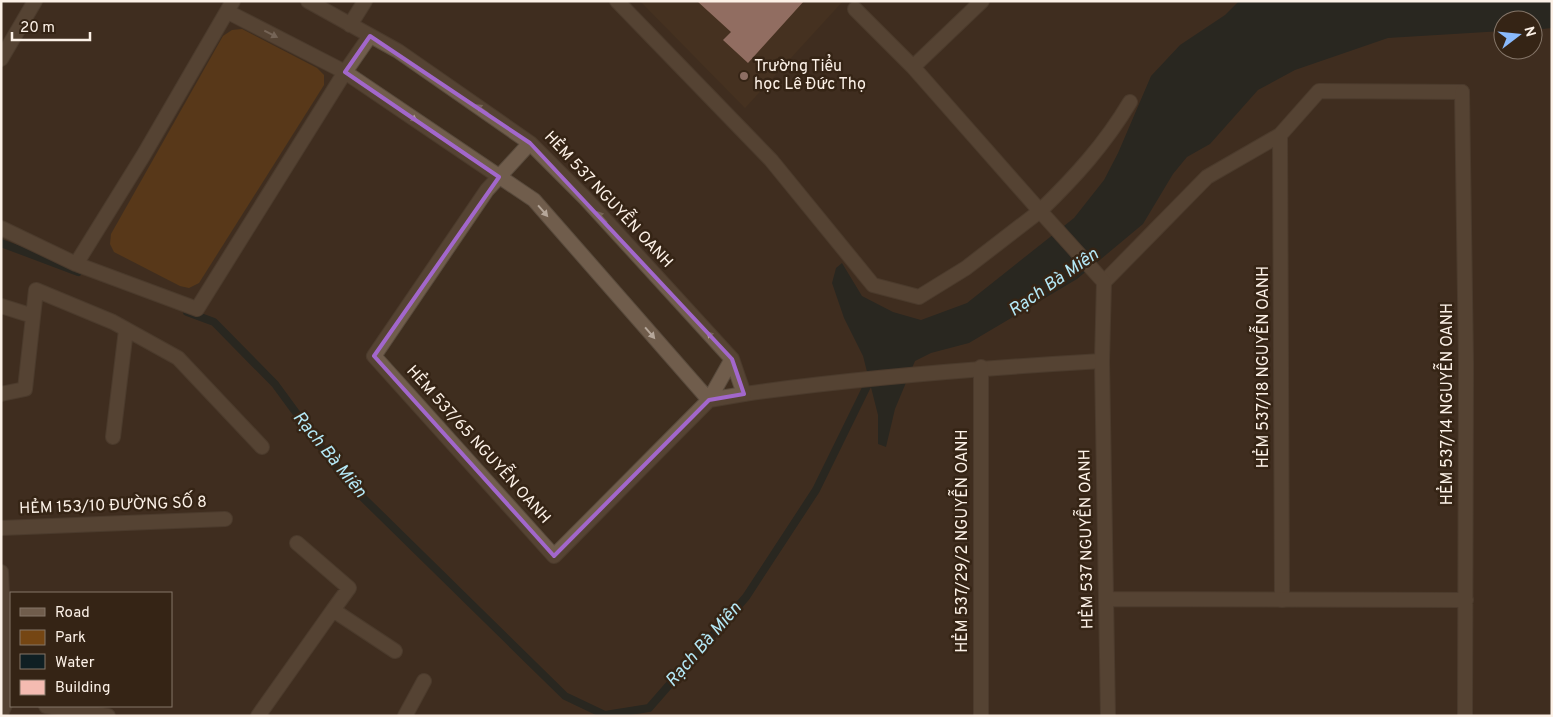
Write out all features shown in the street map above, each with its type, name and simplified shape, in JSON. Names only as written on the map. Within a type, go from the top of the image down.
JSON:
[{"type":"street","points":[[1,59],[35,1]]},
{"type":"street","name":"HẺM 537 NGUYỄN OANH","points":[[308,1],[398,51],[530,143],[592,206],[732,359],[744,394]]},
{"type":"street","points":[[350,25],[365,1]]},
{"type":"street","points":[[617,1],[771,160],[873,286],[919,297],[966,268],[1040,211],[1078,174],[1112,134],[1130,102]]},
{"type":"street","points":[[913,66],[982,1]]},
{"type":"street","points":[[76,264],[143,156],[230,6],[344,72],[534,200],[709,400],[829,382],[974,368],[1102,361]]},
{"type":"street","points":[[855,10],[913,66],[1104,282],[1207,177],[1280,135]]},
{"type":"street","points":[[1,228],[76,264],[197,309],[344,72],[370,36]]},
{"type":"street","name":"HẺM 537/14 NGUYỄN OANH","points":[[1280,135],[1319,91],[1462,92],[1466,600],[1465,716]]},
{"type":"street","name":"HẺM 537/18 NGUYỄN OANH","points":[[1280,135],[1282,600]]},
{"type":"street","name":"HẺM 537/65 NGUYỄN OANH","points":[[530,143],[487,190],[374,356],[554,556],[709,400],[732,359]]},
{"type":"street","name":"HẺM 537 NGUYỄN OANH","points":[[1104,282],[1102,361],[1108,716]]},
{"type":"street","points":[[1,394],[25,389],[36,290],[126,330],[178,358],[262,447]]},
{"type":"street","points":[[1,306],[33,316]]},
{"type":"street","points":[[113,437],[126,330]]},
{"type":"street","name":"HẺM 537/29/2 NGUYỄN OANH","points":[[974,368],[981,716]]},
{"type":"street","name":"HẺM 153/10 ĐƯỜNG SỐ 8","points":[[1,528],[225,519]]},
{"type":"street","points":[[258,716],[349,588],[297,543]]},
{"type":"street","points":[[1,572],[7,700],[1,714]]},
{"type":"street","points":[[1106,599],[1466,600]]},
{"type":"street","points":[[333,610],[395,651]]},
{"type":"street","points":[[406,716],[424,682]]},
{"type":"street","points":[[52,707],[108,716]]},
{"type":"highlighted area","points":[[370,36],[530,143],[732,359],[744,394],[709,400],[554,556],[374,356],[499,177],[345,72]]},
{"type":"shaded area","name":"Trường Tiểu học Lê Đức Thọ","points":[[640,1],[843,1],[745,108]]},
{"type":"green space","points":[[242,29],[317,68],[324,75],[324,85],[199,283],[189,288],[180,286],[114,252],[110,244],[111,234],[223,36],[232,30]]},
{"type":"water","points":[[1239,1],[1552,1],[1552,28],[1543,29],[1543,10],[1493,10],[1493,32],[1388,38],[1295,70],[1258,90],[1210,144],[1187,157],[1173,174],[1143,224],[1077,279],[969,343],[931,353],[915,361],[895,409],[886,447],[878,444],[878,415],[863,356],[844,318],[832,283],[836,268],[842,263],[862,296],[893,312],[921,320],[967,303],[1074,218],[1104,180],[1118,153],[1151,76],[1180,45],[1225,15]]},
{"type":"building","points":[[697,1],[804,1],[748,63],[723,40],[731,32]]},
{"type":"waterway","name":"Rạch Bà Miên","points":[[1,243],[78,272]]},
{"type":"waterway","name":"Rạch Bà Miên","points":[[187,312],[214,322],[275,384],[346,481],[565,696],[605,715],[649,708],[746,597],[816,490],[871,378]]},
{"type":"place","name":"Trường Tiểu học Lê Đức Thọ","points":[[744,76]]}]
